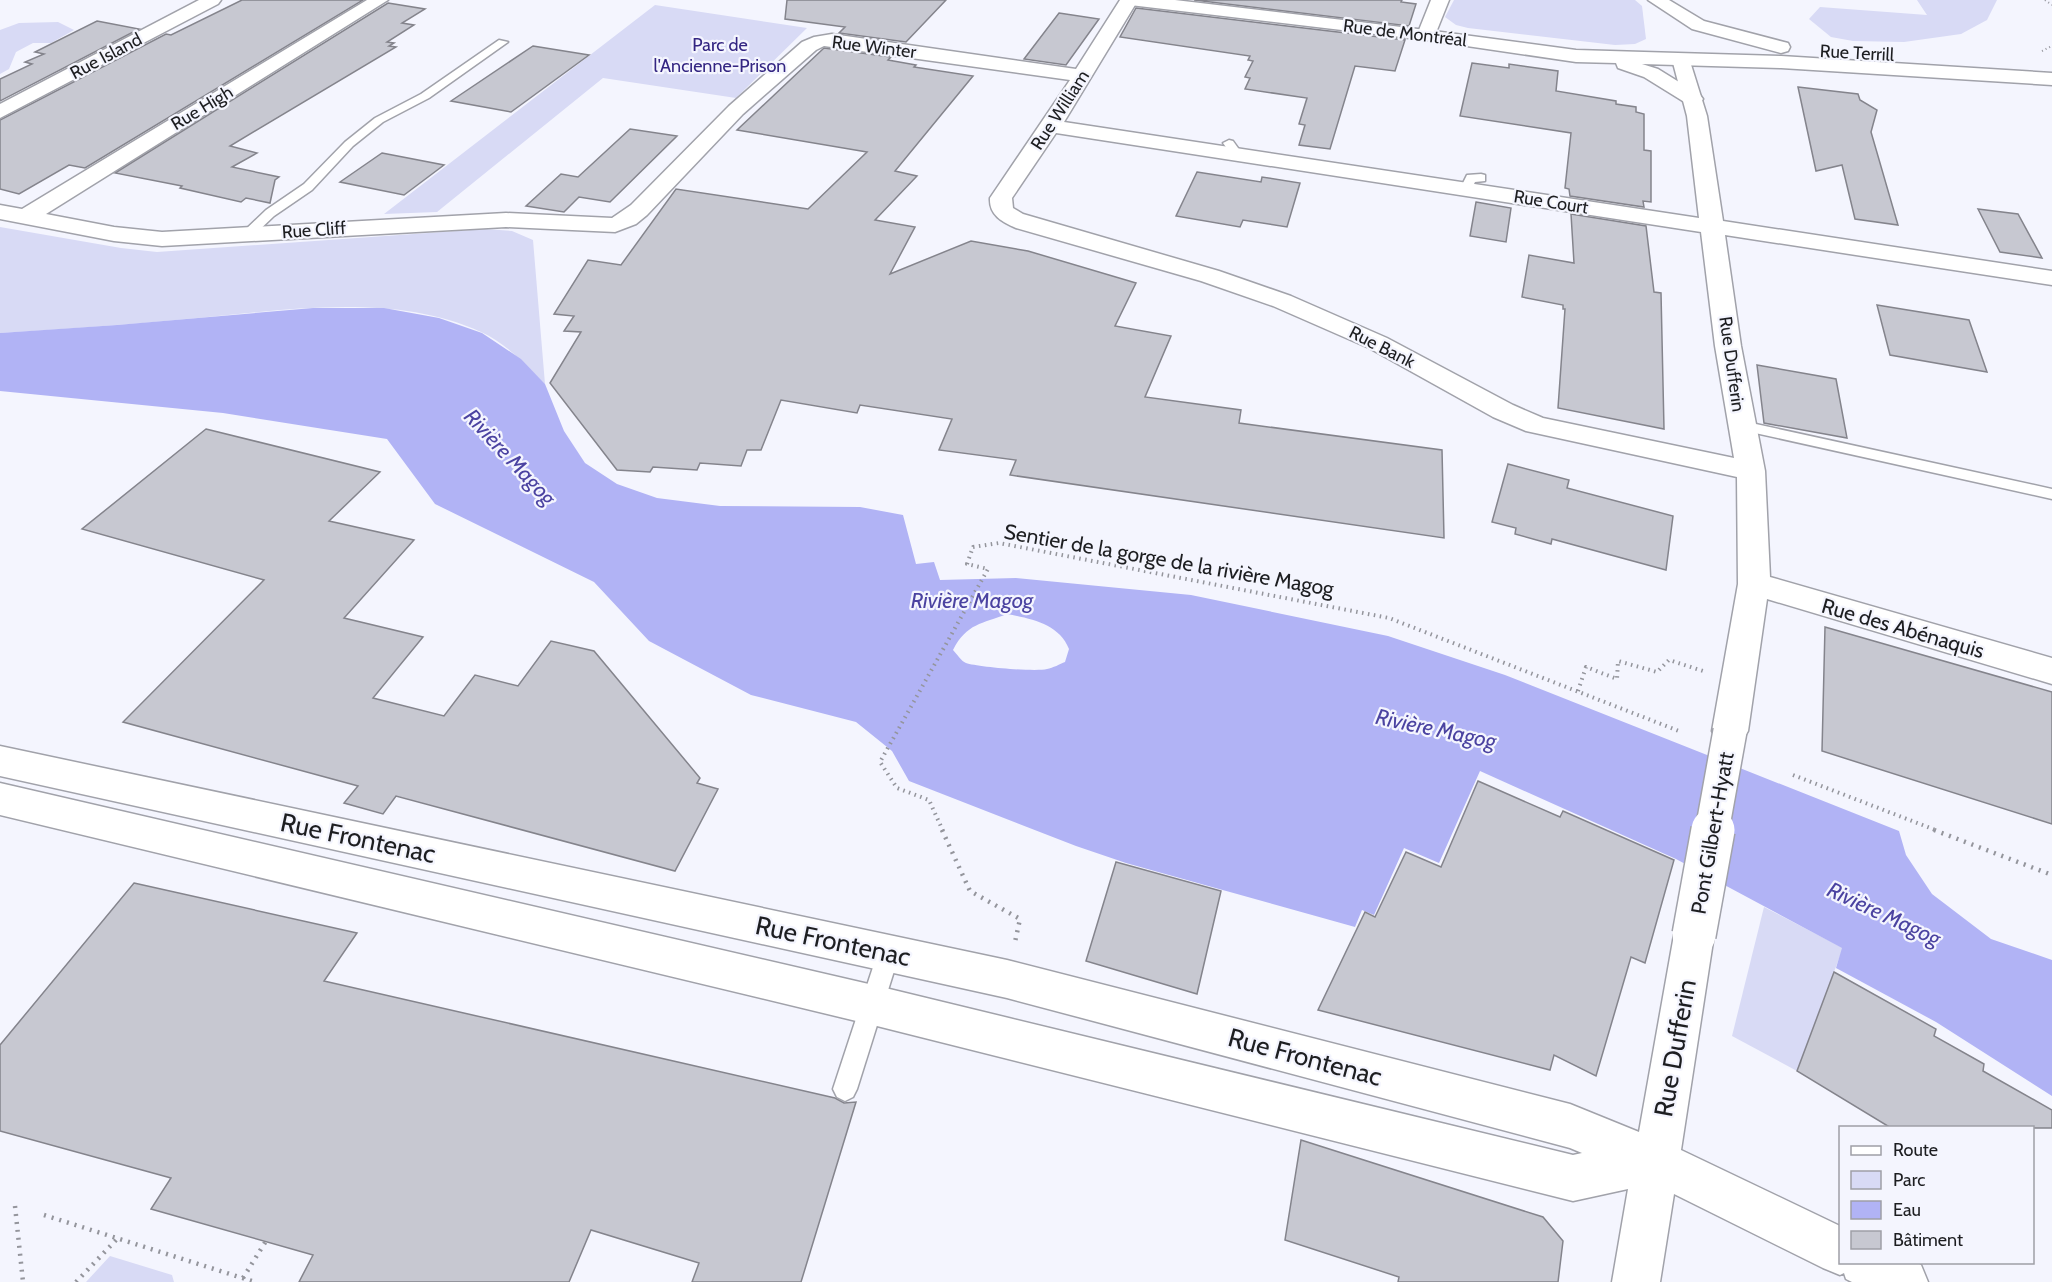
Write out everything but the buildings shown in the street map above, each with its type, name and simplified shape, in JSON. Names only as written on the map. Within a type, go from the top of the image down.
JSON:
[{"type":"street","name":"Rue Island","points":[[0,112],[212,0]]},
{"type":"street","name":"Rue High","points":[[25,217],[379,0]]},
{"type":"street","name":"Rue de Montréal","points":[[1129,0],[1426,35],[1576,56],[1677,44]]},
{"type":"street","name":"Rue William","points":[[1011,217],[1003,212],[1000,205],[1001,198],[1051,126],[1129,0]]},
{"type":"street","points":[[1426,35],[1440,0]]},
{"type":"street","name":"Rue Dufferin","points":[[1665,3],[1693,99],[1742,426],[1751,471],[1754,584],[1730,731]]},
{"type":"street","name":"Rue Terrill","points":[[1665,3],[1698,25],[1719,33],[1785,48],[2052,61]]},
{"type":"street","name":"Rue Winter","points":[[628,219],[736,110],[814,42],[832,40],[1082,76]]},
{"type":"street","name":"Rue Terrill","points":[[1677,44],[1781,62],[2052,79]]},
{"type":"street","points":[[1576,56],[1627,64],[1651,73],[1693,99]]},
{"type":"street","name":"Rue Court","points":[[1051,126],[1233,149],[1474,184],[1712,226],[2052,278]]},
{"type":"street","name":"Rue Cliff","points":[[0,212],[136,237],[162,239],[506,220],[604,226],[615,225],[628,219]]},
{"type":"street","name":"Rue Bank","points":[[1011,217],[1210,276],[1282,301],[1378,343],[1503,411],[1536,425],[1751,471]]},
{"type":"street","name":"Rue des Abénaquis","points":[[1754,584],[2052,671]]},
{"type":"street","name":"Pont Gilbert-Hyatt","points":[[1694,935],[1730,731]]},
{"type":"street","name":"Rue Frontenac","points":[[2,773],[889,952],[1007,979],[1570,1126],[1655,1161],[1839,1251]]},
{"type":"street","name":"Rue Frontenac","points":[[2,773],[873,1005],[1573,1178],[1655,1161]]},
{"type":"street","name":"Rue Dufferin","points":[[1635,1282],[1694,935]]},
{"type":"street","points":[[1865,1264],[1904,1282]]},
{"type":"lane","points":[[248,234],[270,213],[308,187],[349,144],[370,126],[425,96],[503,42]]},
{"type":"lane","points":[[1742,426],[2052,494]]},
{"type":"lane","points":[[845,1089],[889,952]]},
{"type":"path","points":[[2046,0],[2052,5]]},
{"type":"path","name":"Sentier de la gorge de la rivière Magog","points":[[1020,919],[970,891],[929,800],[897,789],[880,762],[988,569],[967,564],[973,547],[999,543],[1389,618],[1679,731]]},
{"type":"path","points":[[1578,691],[1586,667],[1617,679],[1617,662],[1657,672],[1670,660],[1692,667]]},
{"type":"path","points":[[1793,775],[2052,875]]},
{"type":"path","points":[[15,1206],[23,1282]]},
{"type":"path","points":[[44,1215],[255,1282]]},
{"type":"path","points":[[76,1282],[118,1238]]},
{"type":"path","points":[[243,1278],[266,1241]]},
{"type":"green space","points":[[1454,0],[1635,0],[1642,6],[1646,39],[1635,44],[1615,45],[1468,28],[1456,25],[1445,17]]},
{"type":"green space","points":[[1917,0],[1997,0],[1987,20],[1961,34],[1904,42],[1853,41],[1831,37],[1809,19],[1820,7],[1927,15]]},
{"type":"green space","name":"Parc de l'Ancienne-Prison","points":[[655,5],[807,28],[736,98],[603,78],[437,212],[384,214]]},
{"type":"green space","points":[[58,22],[74,30],[51,43],[33,43],[16,52],[9,69],[0,74],[0,30],[19,23]]},
{"type":"green space","points":[[0,227],[157,252],[485,229],[512,231],[533,240],[545,384],[507,348],[481,332],[447,319],[373,308],[297,309],[0,333]]},
{"type":"green space","points":[[1764,907],[1843,948],[1797,1071],[1732,1036]]},
{"type":"green space","points":[[110,1256],[172,1275],[174,1282],[86,1282]]},
{"type":"water","name":"Rivière Magog","points":[[313,308],[384,308],[439,318],[482,333],[521,359],[545,384],[564,431],[585,463],[617,484],[657,498],[720,506],[860,507],[903,515],[916,564],[934,562],[940,580],[1016,578],[1191,595],[1388,636],[1505,675],[1899,831],[1906,855],[1932,894],[1991,939],[2052,960],[2052,1096],[1936,1022],[1836,968],[1842,948],[1676,859],[1480,771],[1439,863],[1404,848],[1374,915],[1362,910],[1355,927],[1126,863],[909,781],[892,751],[856,722],[751,695],[649,641],[594,582],[435,504],[387,439],[223,413],[0,391],[0,333]],"holes":[[[1007,614],[1052,628],[1069,649],[1065,662],[1041,670],[972,665],[966,663],[953,650],[970,629]]]}]
